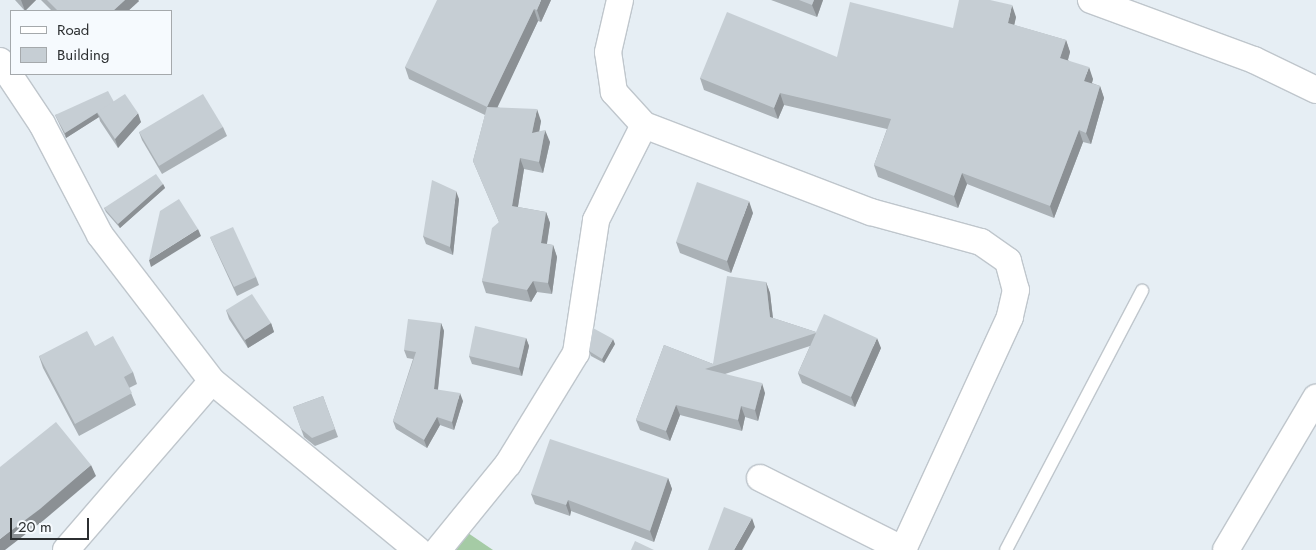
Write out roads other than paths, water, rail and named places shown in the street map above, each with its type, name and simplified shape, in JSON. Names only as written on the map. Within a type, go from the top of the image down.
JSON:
[{"type":"street","points":[[620,0],[608,52],[614,92],[644,126],[871,212],[981,242],[1008,261],[1016,290],[1010,317],[903,550],[760,478]]},
{"type":"street","points":[[1091,0],[1254,60],[1316,90]]},
{"type":"street","points":[[0,61],[42,124],[100,235],[212,381],[418,550]]},
{"type":"street","points":[[438,550],[508,464],[576,353],[596,220],[644,126]]},
{"type":"street","points":[[66,550],[212,381]]},
{"type":"street","points":[[1226,550],[1316,398]]},
{"type":"lane","points":[[1006,550],[1142,291]]}]
